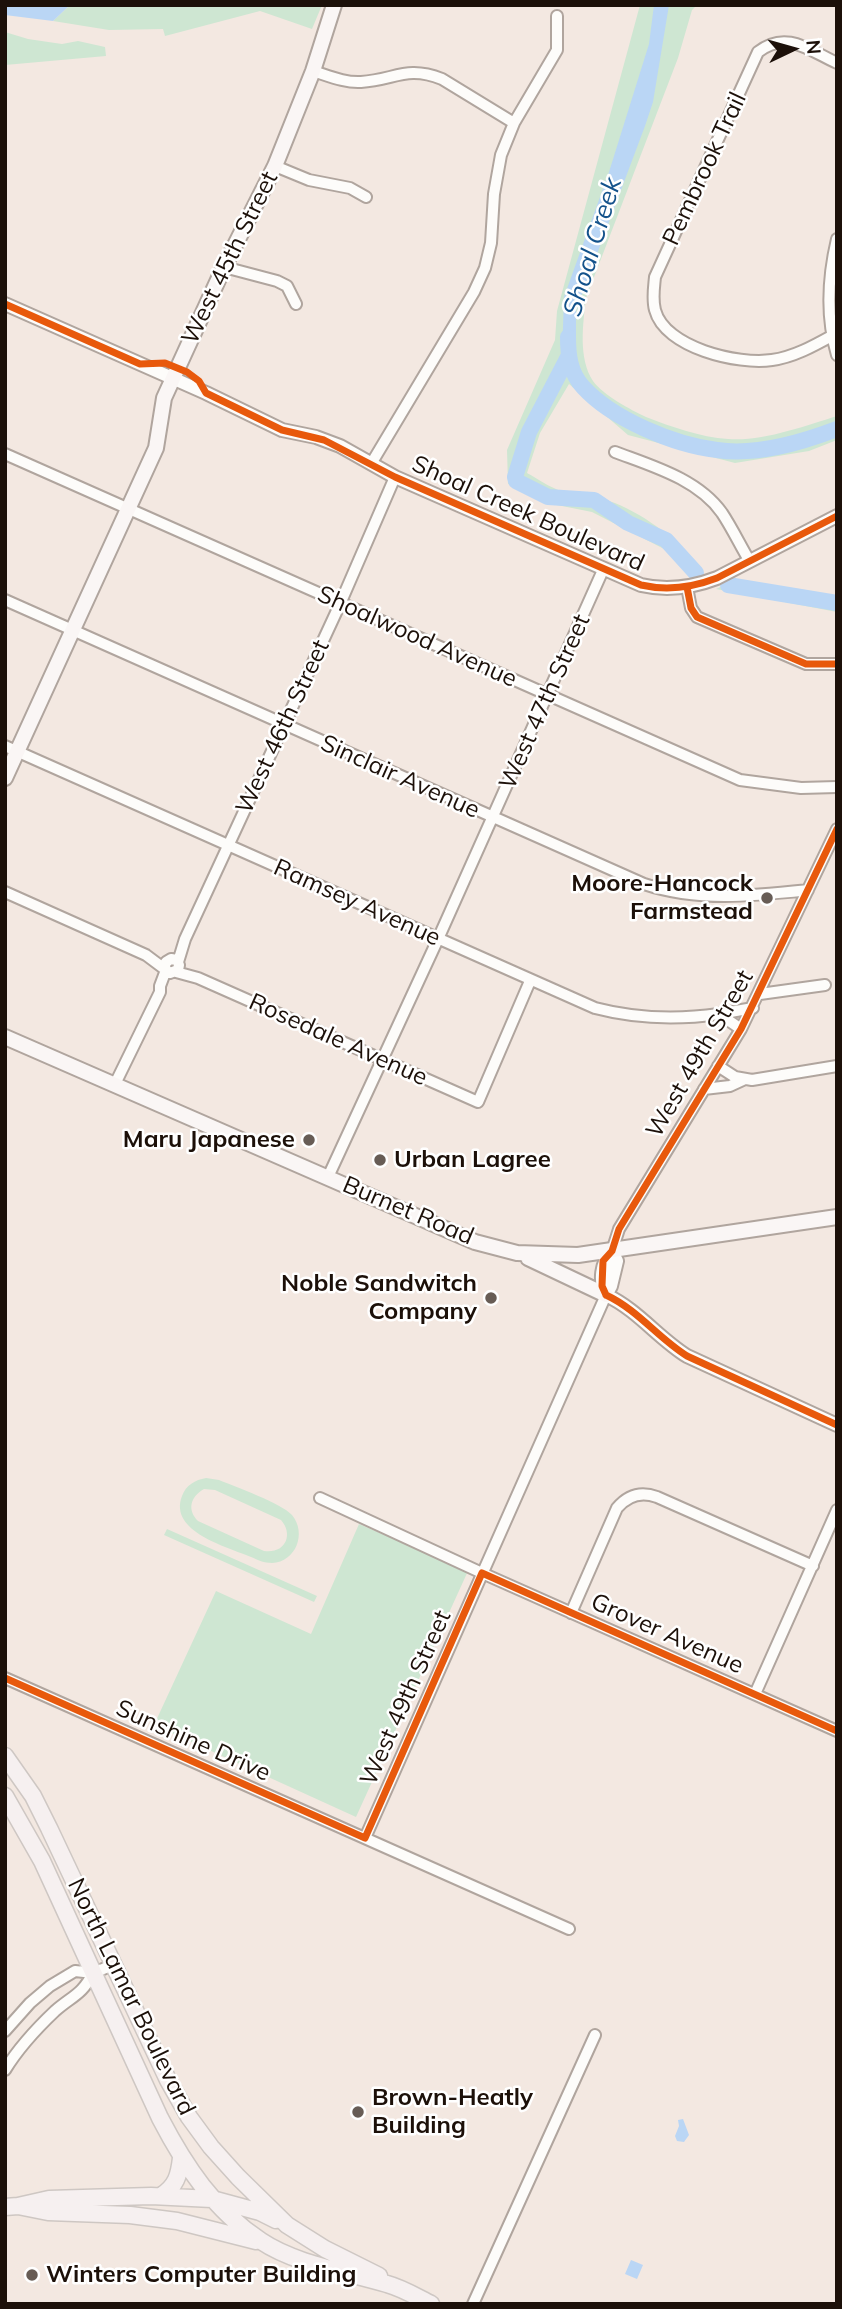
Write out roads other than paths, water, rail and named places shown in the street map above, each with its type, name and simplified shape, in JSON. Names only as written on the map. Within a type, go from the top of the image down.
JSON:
[{"type":"main road","name":"West 45th Street","points":[[5,778],[11,749],[74,631],[156,448],[164,398],[172,378],[275,166],[313,71],[334,5]]},
{"type":"main road","name":"Burnet Road","points":[[5,1037],[475,1242],[517,1253],[557,1256],[612,1251],[837,1217]]},
{"type":"main road","points":[[517,1253],[606,1295]]},
{"type":"main road","name":"North Lamar Boulevard","points":[[5,1756],[12,1779],[33,1796],[168,2080],[189,2117],[238,2177],[287,2225],[326,2249],[381,2276],[389,2284]]},
{"type":"main road","name":"North Lamar Boulevard","points":[[5,1796],[41,1861],[181,2158],[212,2199],[262,2242],[299,2258],[364,2279],[389,2284],[431,2304]]},
{"type":"main road","points":[[123,2038],[154,2079],[160,2082],[168,2080]]},
{"type":"main road","points":[[161,2196],[173,2188],[180,2172],[181,2158]]},
{"type":"main road","points":[[12,2206],[49,2199],[161,2196],[212,2199],[260,2212],[287,2225]]},
{"type":"main road","points":[[12,2206],[47,2212],[131,2215],[177,2221],[262,2242]]},
{"type":"street","points":[[371,464],[474,292],[485,268],[491,243],[494,194],[501,155],[514,123],[557,50],[557,16]]},
{"type":"street","name":"Pembrook Trail","points":[[834,335],[787,357],[764,361],[743,360],[701,350],[671,332],[655,311],[655,277],[758,52],[769,43],[779,40],[793,42],[837,62]]},
{"type":"street","points":[[313,71],[347,81],[362,82],[415,71],[429,74],[442,79],[514,123]]},
{"type":"street","points":[[275,166],[309,180],[350,188],[366,197]]},
{"type":"street","points":[[837,239],[830,293],[837,355]]},
{"type":"street","points":[[225,267],[287,286],[296,304]]},
{"type":"street","name":"Shoal Creek Boulevard","points":[[5,304],[282,430],[324,440],[395,477],[603,570],[654,588],[687,587],[717,578],[837,516]]},
{"type":"street","points":[[615,452],[662,470],[705,495],[721,512],[749,561]]},
{"type":"street","name":"Shoalwood Avenue","points":[[5,454],[740,780],[800,788],[837,787]]},
{"type":"street","name":"West 46th Street","points":[[115,1084],[160,992],[166,988],[179,944],[185,939],[284,726],[395,477]]},
{"type":"street","name":"West 47th Street","points":[[328,1177],[549,695],[603,570]]},
{"type":"street","points":[[687,587],[691,608],[697,617],[806,664],[837,664]]},
{"type":"street","name":"Sinclair Avenue","points":[[5,600],[644,884],[674,892],[725,897],[808,890]]},
{"type":"street","name":"Ramsey Avenue","points":[[11,749],[595,1008],[620,1015],[673,1019],[753,1007]]},
{"type":"street","name":"West 49th Street","points":[[365,1838],[611,1286],[617,1261],[612,1251],[619,1229],[753,1007],[837,829]]},
{"type":"street","name":"Rosedale Avenue","points":[[5,892],[146,955],[150,960],[194,972],[198,978],[478,1102],[530,981]]},
{"type":"street","points":[[760,994],[825,985]]},
{"type":"street","points":[[719,1014],[741,1029]]},
{"type":"street","points":[[718,1066],[743,1080]]},
{"type":"street","points":[[704,1089],[730,1086],[743,1080],[837,1066]]},
{"type":"street","points":[[606,1295],[630,1308],[671,1346],[696,1362],[837,1425]]},
{"type":"street","points":[[571,1613],[617,1508],[631,1496],[651,1495],[813,1566]]},
{"type":"street","name":"Grover Avenue","points":[[320,1498],[837,1731]]},
{"type":"street","points":[[755,1694],[837,1510]]},
{"type":"street","name":"Sunshine Drive","points":[[5,1678],[569,1928]]},
{"type":"street","points":[[5,2031],[30,2003],[50,1986],[75,1971],[93,1973],[113,1965]]},
{"type":"street","points":[[5,2070],[28,2038],[64,2003],[85,1989],[93,1973]]},
{"type":"street","points":[[473,2304],[595,2035]]},
{"type":"water","points":[[5,5],[70,5],[53,21],[5,15]]},
{"type":"water","points":[[654,5],[669,5],[653,102],[576,310],[576,358],[562,356],[564,297],[609,172],[649,44]]},
{"type":"water","points":[[683,2119],[689,2135],[684,2142],[677,2141],[675,2136],[678,2120]]},
{"type":"water","points":[[631,2260],[643,2265],[637,2279],[625,2274]]},
{"type":"waterway","name":"Shoal Creek","points":[[568,337],[575,376],[595,399],[627,420],[682,443],[717,450],[762,450],[837,429]]},
{"type":"waterway","points":[[568,357],[529,432],[516,481],[548,497],[594,500],[628,523],[666,540],[696,573]]},
{"type":"waterway","points":[[728,585],[837,603]]},
{"type":"place","name":"Moore-Hancock Farmstead","points":[[767,898]]},
{"type":"place","name":"Maru Japanese","points":[[309,1140]]},
{"type":"place","name":"Urban Lagree","points":[[380,1160]]},
{"type":"place","name":"Noble Sandwitch Company","points":[[491,1298]]},
{"type":"place","name":"Brown-Heatly Building","points":[[358,2112]]},
{"type":"place","name":"Winters Computer Building","points":[[32,2275]]}]
